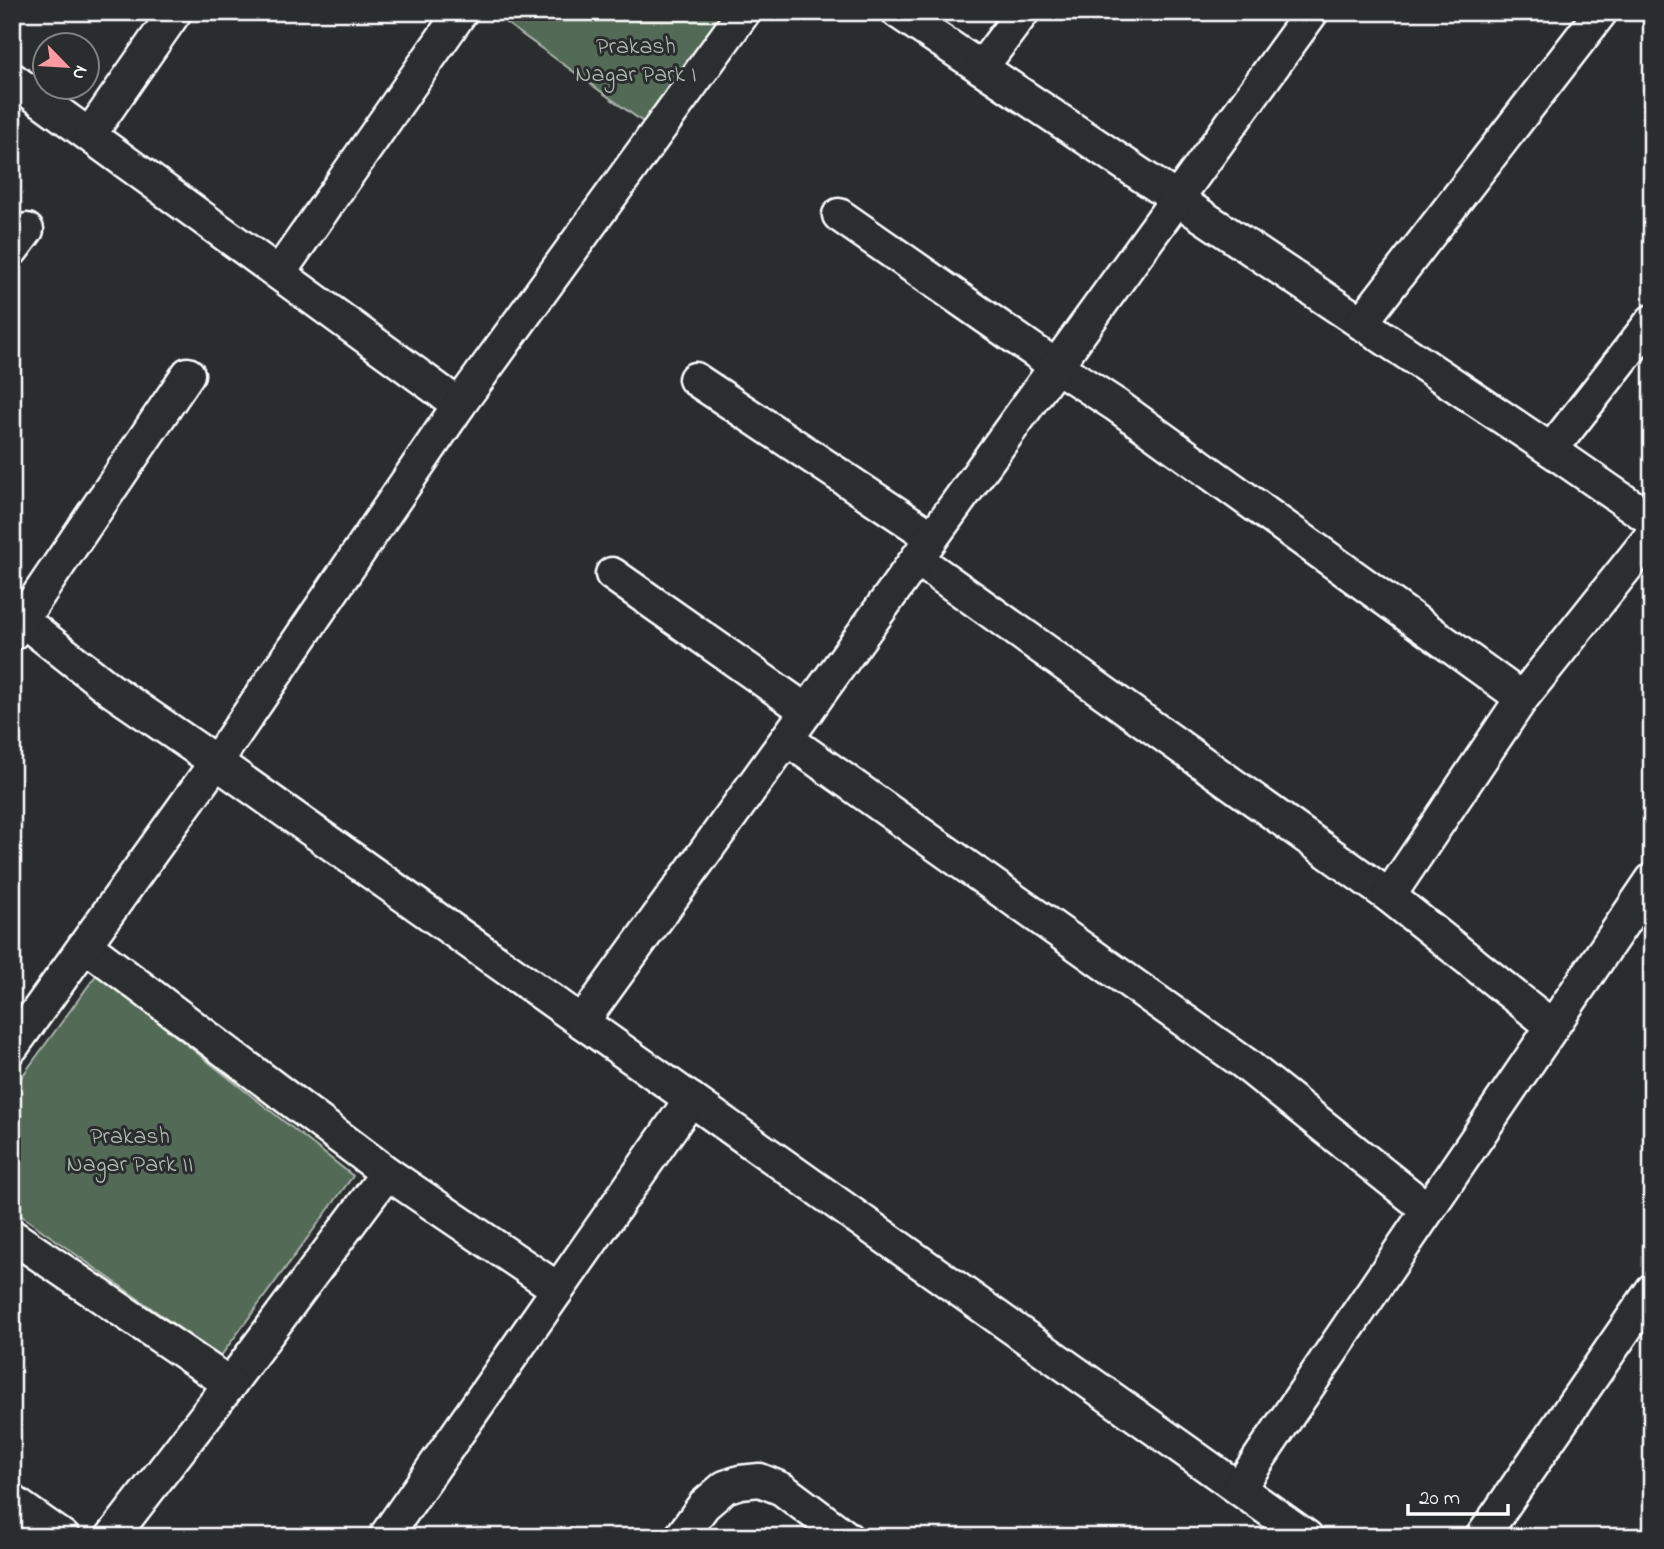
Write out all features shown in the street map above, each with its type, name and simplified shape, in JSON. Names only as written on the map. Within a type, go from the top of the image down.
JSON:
[{"type":"street","points":[[90,134],[175,12]]},
{"type":"street","points":[[279,273],[461,12]]},
{"type":"street","points":[[12,1046],[216,762],[459,405],[744,12]]},
{"type":"street","points":[[898,12],[1652,520]]},
{"type":"street","points":[[981,68],[1023,12]]},
{"type":"street","points":[[582,1022],[1312,12]]},
{"type":"street","points":[[1361,323],[1601,12]]},
{"type":"street","points":[[12,79],[459,405]]},
{"type":"street","points":[[839,215],[1116,405],[1522,698]]},
{"type":"street","points":[[1551,450],[1652,321]]},
{"type":"street","points":[[188,374],[15,622],[1307,1537]]},
{"type":"street","points":[[695,379],[1389,896],[1552,1026]]},
{"type":"street","points":[[1389,896],[1522,698],[1652,535]]},
{"type":"street","points":[[612,574],[807,711]]},
{"type":"street","points":[[787,739],[1244,1063],[1427,1209]]},
{"type":"street","points":[[1239,1488],[1652,880]]},
{"type":"street","points":[[85,945],[387,1173],[558,1289]]},
{"type":"street","points":[[385,1537],[691,1099]]},
{"type":"street","points":[[112,1537],[387,1173]]},
{"type":"street","points":[[12,1236],[230,1384]]},
{"type":"street","points":[[1482,1537],[1652,1290]]},
{"type":"street","points":[[681,1537],[704,1505],[725,1487],[760,1480],[782,1489],[846,1537]]},
{"type":"street","points":[[12,1501],[63,1537]]},
{"type":"green space","name":"Prakash Nagar Park I","points":[[491,12],[725,12],[646,124]]},
{"type":"green space","name":"Prakash Nagar Park II","points":[[97,974],[353,1176],[220,1357],[12,1209],[12,1090]]}]
